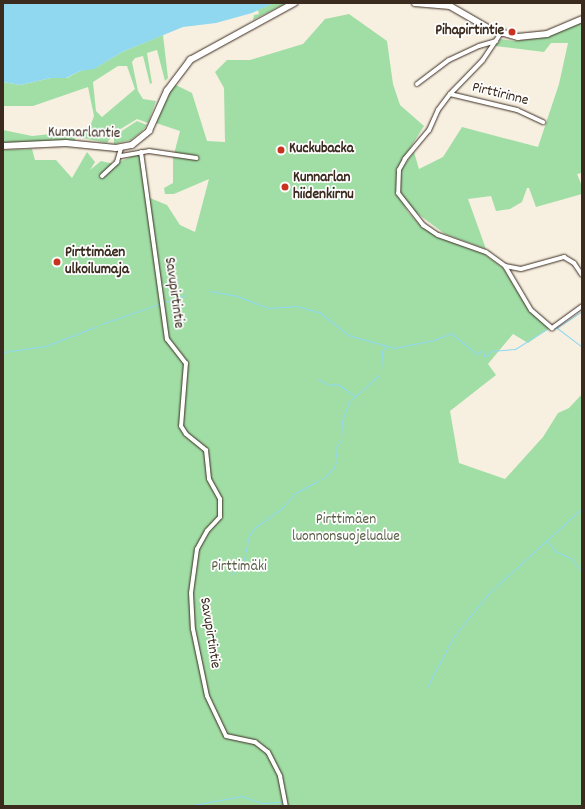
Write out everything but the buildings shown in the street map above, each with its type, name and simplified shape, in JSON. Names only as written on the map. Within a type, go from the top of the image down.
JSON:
[{"type":"main road","name":"Kunnarlantie","points":[[3,146],[66,143],[122,148],[138,141],[149,131],[170,85],[190,60],[294,3]]},
{"type":"main road","points":[[415,3],[450,6],[501,33],[524,37],[539,36],[582,19]]},
{"type":"street","points":[[501,33],[483,60],[450,94],[438,110],[429,130],[399,170],[398,193],[423,225],[438,235],[486,252],[505,266],[531,310],[552,328],[582,306]]},
{"type":"street","points":[[417,84],[449,60],[479,46],[496,41]]},
{"type":"street","name":"Pirttirinne","points":[[450,94],[517,110],[543,122]]},
{"type":"street","points":[[121,156],[122,148]]},
{"type":"street","points":[[102,176],[121,156],[141,152],[196,158]]},
{"type":"street","name":"Savupirtintie","points":[[141,152],[167,339],[169,344],[183,356],[186,363],[181,426],[186,434],[206,450],[209,479],[220,500],[220,517],[207,531],[198,549],[191,594],[193,629],[207,696],[226,736],[255,742],[268,752],[280,776],[286,806]]},
{"type":"street","points":[[505,266],[521,269],[564,257],[574,263],[582,275]]},
{"type":"green space","points":[[274,3],[286,3],[253,20],[254,15],[259,14],[258,10]]},
{"type":"green space","name":"Pirttimäki","points":[[349,14],[387,41],[393,84],[400,105],[424,126],[397,169],[397,192],[408,212],[420,225],[434,235],[484,254],[503,268],[529,310],[549,328],[528,343],[513,334],[488,364],[496,375],[450,411],[459,463],[505,479],[543,437],[558,413],[569,408],[582,394],[582,806],[3,806],[3,150],[32,149],[35,160],[56,160],[72,178],[87,152],[95,162],[90,170],[101,161],[114,164],[143,152],[150,198],[167,205],[180,225],[195,232],[209,179],[174,194],[165,194],[164,188],[173,183],[173,158],[180,131],[156,123],[174,84],[192,93],[207,141],[225,142],[224,88],[215,72],[227,60],[250,60],[303,44],[325,19]]},
{"type":"green space","points":[[582,20],[582,173],[577,174],[582,186],[582,194],[536,207],[529,188],[527,188],[522,202],[510,209],[496,211],[491,196],[468,199],[486,249],[445,234],[414,211],[400,192],[400,171],[414,152],[419,169],[443,157],[462,127],[538,147],[559,84],[568,43],[551,43],[544,52],[495,46],[501,39],[514,41],[545,37]]},
{"type":"green space","points":[[163,35],[168,78],[165,81],[157,50],[147,53],[152,83],[150,84],[143,56],[135,58],[132,62],[138,91],[143,99],[156,101],[148,123],[137,119],[114,133],[107,143],[77,137],[63,131],[84,130],[91,124],[94,116],[88,87],[33,106],[3,106],[3,82],[20,85],[51,78],[67,78],[80,71],[97,67],[122,52]],"holes":[[[118,66],[127,66],[135,89],[102,117],[96,111],[93,82]]]},
{"type":"green space","points":[[137,121],[147,125],[131,140],[114,144],[114,136]]},
{"type":"green space","points":[[3,130],[32,136],[60,133],[75,138],[75,141],[3,145]]},
{"type":"water","points":[[3,3],[274,3],[252,13],[216,23],[183,27],[122,52],[94,69],[80,71],[66,78],[51,78],[20,85],[3,82]]},
{"type":"waterway","points":[[210,291],[237,296],[269,308],[296,306],[319,312],[348,335],[394,348],[434,340],[451,333],[477,354],[483,350],[484,356],[487,356],[491,351],[515,349],[547,329]]},
{"type":"waterway","points":[[165,302],[187,295]]},
{"type":"waterway","points":[[101,324],[159,304]]},
{"type":"waterway","points":[[556,328],[582,311]]},
{"type":"waterway","points":[[3,352],[46,346],[97,326]]},
{"type":"waterway","points":[[557,328],[582,347]]},
{"type":"waterway","points":[[381,372],[382,351],[386,346]]},
{"type":"waterway","points":[[321,480],[333,469],[337,460],[335,449],[341,440],[342,421],[349,402],[379,375]]},
{"type":"waterway","points":[[318,379],[327,384],[339,385],[355,396]]},
{"type":"waterway","points":[[232,574],[244,559],[249,536],[253,529],[283,507],[295,493],[318,481]]},
{"type":"waterway","points":[[427,687],[454,636],[489,593],[582,508]]},
{"type":"waterway","points":[[547,541],[555,551],[571,558],[582,572]]},
{"type":"waterway","points":[[187,806],[242,796],[261,803],[283,802]]},
{"type":"place","name":"Pihapirtintie","points":[[512,32]]},
{"type":"place","name":"Kuckubacka","points":[[281,150]]},
{"type":"place","name":"Kunnarlan hiidenkirnu","points":[[285,187]]},
{"type":"place","name":"Pirttimäen ulkoilumaja","points":[[57,262]]},
{"type":"park label","name":"Pirttimäen luonnonsuojelualue","points":[[346,528]]}]
